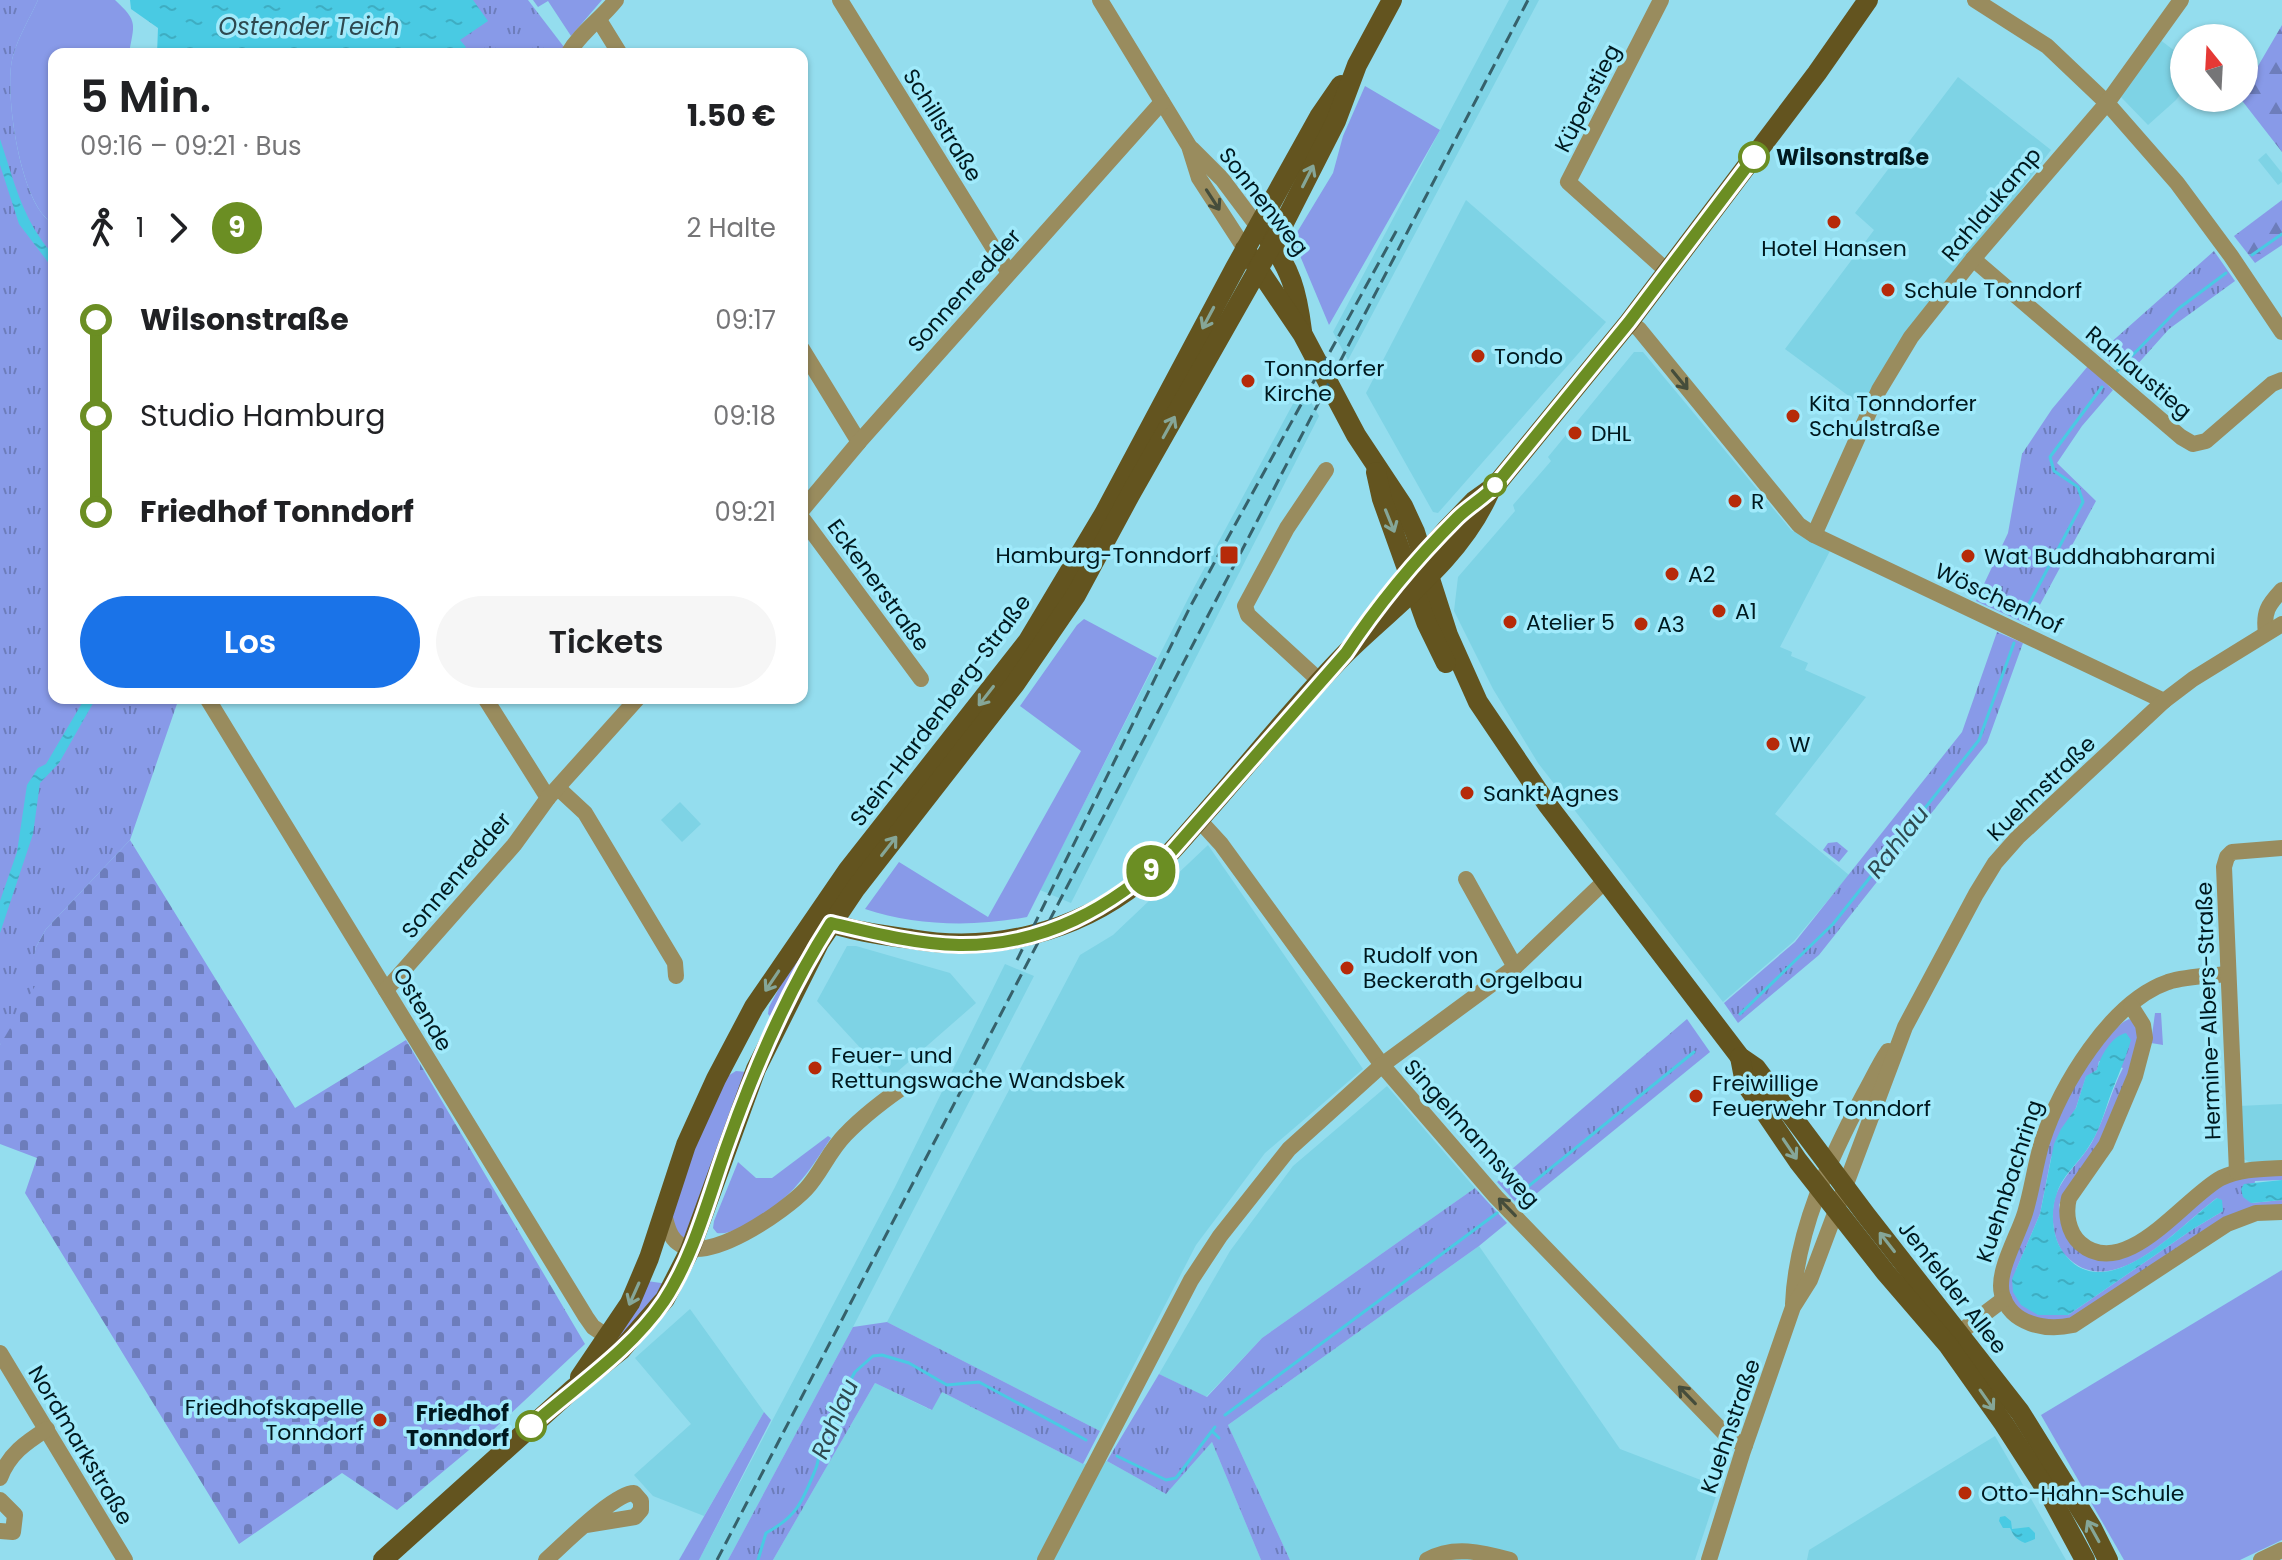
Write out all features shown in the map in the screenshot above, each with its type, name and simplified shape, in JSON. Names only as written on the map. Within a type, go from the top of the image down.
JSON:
[{"type":"main road","name":"Stein-Hardenberg-Straße","points":[[574,1388],[621,1350],[654,1314],[673,1286],[684,1247],[756,1069],[823,920],[856,888],[1015,684],[1071,604],[1259,270],[1336,121],[1357,65],[1392,0]]},
{"type":"main road","points":[[823,920],[881,935],[962,945],[1002,941],[1042,932],[1085,915],[1123,894],[1172,851],[1346,653],[1366,622],[1469,528],[1490,491],[1629,322],[1837,46],[1868,0]]},
{"type":"main road","name":"Stein-Hardenberg-Straße","points":[[574,1388],[630,1303],[649,1258],[686,1145],[754,1007],[823,920],[1028,641],[1104,514],[1319,117],[1357,65]]},
{"type":"main road","name":"Sonnenweg","points":[[1258,227],[1287,267],[1297,290],[1303,335]]},
{"type":"main road","name":"Sonnenweg","points":[[1245,249],[1303,335],[1376,468],[1382,499],[1419,574]]},
{"type":"main road","name":"Jenfelder Allee","points":[[1419,574],[1426,622],[1458,683],[1478,702],[1542,797],[1740,1057],[1756,1068],[1951,1335],[2051,1497],[2085,1560]]},
{"type":"main road","name":"Jenfelder Allee","points":[[1740,1057],[1745,1083],[1820,1190],[2020,1412],[2092,1528],[2108,1560]]},
{"type":"main road","points":[[383,1560],[574,1388]]},
{"type":"street","points":[[572,48],[616,0]]},
{"type":"street","name":"Schillstraße","points":[[840,0],[1009,273]]},
{"type":"street","name":"Sonnenweg","points":[[1100,0],[1189,146],[1222,179],[1258,227]]},
{"type":"street","name":"Küperstieg","points":[[1661,0],[1568,182],[1667,271]]},
{"type":"street","points":[[1975,0],[2047,46],[2107,103],[2177,183],[2282,332]]},
{"type":"street","name":"Rahlaukamp","points":[[1814,535],[1879,390],[1911,337],[1973,259],[2107,103],[2181,0]]},
{"type":"street","points":[[599,20],[616,48]]},
{"type":"street","name":"Sonnenredder","points":[[808,503],[1162,102]]},
{"type":"street","name":"Sonnenweg","points":[[1189,146],[1199,178],[1245,249]]},
{"type":"street","name":"Rahlaustieg","points":[[1973,259],[2193,444],[2206,441],[2272,384],[2282,380]]},
{"type":"street","name":"Wöschenhof","points":[[1629,322],[1639,329],[1799,525],[1814,535],[2164,701]]},
{"type":"street","points":[[808,359],[859,442]]},
{"type":"street","points":[[1321,682],[1248,615],[1245,606],[1287,528],[1326,470]]},
{"type":"street","name":"Eckenerstraße","points":[[808,526],[921,679]]},
{"type":"street","points":[[2266,633],[2264,618],[2267,605],[2282,590]]},
{"type":"street","name":"Kuehnstraße","points":[[1793,1307],[1794,1274],[1820,1190],[1849,1122],[1995,863],[2018,837],[2164,701],[2193,679],[2282,624]]},
{"type":"street","name":"Ostende","points":[[211,704],[586,1317],[593,1327],[608,1337]]},
{"type":"street","points":[[489,704],[553,793],[585,813],[675,963],[676,976]]},
{"type":"street","name":"Sonnenredder","points":[[386,990],[633,704]]},
{"type":"street","name":"Singelmannsweg","points":[[1199,820],[1221,844],[1382,1065],[1507,1208],[1729,1438],[1745,1445]]},
{"type":"street","name":"Hermine-Albers-Straße","points":[[2237,1172],[2224,867],[2232,852],[2282,848]]},
{"type":"street","points":[[1466,879],[1515,967]]},
{"type":"street","points":[[1045,1560],[1191,1280],[1220,1236],[1289,1149],[1382,1065],[1515,967],[1605,881]]},
{"type":"street","name":"Kuehnbachring","points":[[2004,1299],[2000,1281],[2002,1272],[2021,1226],[2041,1144],[2067,1083],[2090,1049],[2131,1006],[2164,983],[2228,974]]},
{"type":"street","points":[[2131,1006],[2143,1025],[2145,1038],[2135,1076],[2106,1145],[2069,1198],[2067,1219],[2081,1244],[2094,1251],[2112,1254],[2129,1249],[2157,1231],[2207,1187],[2237,1172],[2282,1168]]},
{"type":"street","name":"Kuehnstraße","points":[[1709,1560],[1793,1307],[1810,1280],[1905,1027]]},
{"type":"street","points":[[649,1258],[684,1247],[725,1243],[743,1236],[796,1198],[811,1183],[842,1138],[875,1107],[912,1081]]},
{"type":"street","points":[[663,1210],[670,1232],[684,1247]]},
{"type":"street","points":[[1951,1335],[2004,1299],[2011,1311],[2029,1323],[2058,1328],[2073,1325],[2227,1224],[2256,1213],[2282,1212]]},
{"type":"street","name":"Nordmarkstraße","points":[[0,1353],[125,1560]]},
{"type":"street","points":[[0,1478],[6,1463],[21,1445],[47,1429]]},
{"type":"street","points":[[0,1500],[15,1515],[13,1532],[0,1531]]},
{"type":"street","points":[[546,1560],[586,1525]]},
{"type":"street","points":[[1427,1560],[1439,1553],[1476,1550],[1510,1560]]},
{"type":"street","points":[[2261,1560],[2282,1550]]},
{"type":"shaded area","points":[[1509,0],[1539,0],[1348,360],[1333,332]]},
{"type":"shaded area","points":[[2159,39],[2170,47],[2170,105],[2148,125],[2120,96]]},
{"type":"shaded area","name":"Schule Tonndorf","points":[[1958,77],[2051,150],[1861,405],[1785,349],[1874,230],[1855,213]]},
{"type":"shaded area","points":[[2266,153],[2282,173],[2282,182],[2278,185],[2258,160]]},
{"type":"shaded area","name":"Tondo","points":[[1466,200],[1606,322],[1438,513],[1433,512],[1366,393]]},
{"type":"shaded area","points":[[1634,352],[1643,352],[1791,530],[1830,551],[1780,647],[1808,663],[1805,670],[1866,697],[1775,814],[1849,875],[1794,941],[1723,1002],[1538,763],[1493,689],[1454,611],[1458,577],[1515,511],[1513,505],[1551,461],[1548,457]]},
{"type":"shaded area","points":[[1302,387],[1319,416],[1071,903],[1040,890],[1191,593]]},
{"type":"shaded area","points":[[680,802],[701,824],[682,842],[661,820]]},
{"type":"shaded area","points":[[1208,845],[1363,1069],[1265,1153],[1196,1245],[1100,1431],[887,1322],[1080,955],[1113,935]]},
{"type":"shaded area","points":[[847,946],[950,973],[976,1003],[889,1079],[817,1001]]},
{"type":"shaded area","points":[[1005,964],[1034,976],[853,1327],[728,1560],[699,1560],[895,1187]]},
{"type":"shaded area","points":[[1387,1086],[1475,1188],[1262,1338],[1206,1397],[1159,1374],[1230,1251],[1293,1166]]},
{"type":"shaded area","points":[[2282,1104],[2282,1160],[2249,1162],[2242,1158],[2239,1106]]},
{"type":"shaded area","points":[[1479,1246],[1620,1449],[1719,1487],[1695,1560],[1290,1560],[1228,1425]]},
{"type":"shaded area","points":[[690,1309],[764,1412],[704,1516],[653,1496],[634,1475],[691,1424],[635,1358]]},
{"type":"shaded area","points":[[875,1383],[931,1410],[942,1392],[1083,1464],[1107,1461],[1166,1494],[1212,1442],[1261,1560],[773,1560]]},
{"type":"shaded area","name":"Otto-Hahn-Schule","points":[[1995,1436],[2066,1560],[1807,1560],[1809,1550]]},
{"type":"green space","points":[[0,0],[38,0],[13,56],[11,94],[17,147],[24,174],[32,196],[48,218],[48,704],[177,704],[130,840],[46,929],[36,947],[33,962],[38,981],[0,1045]]},
{"type":"green space","points":[[38,0],[115,0],[133,24],[130,48],[48,48],[48,218],[32,196],[17,147],[13,120],[11,72],[21,35]]},
{"type":"green space","points":[[324,0],[528,0],[564,47],[563,48],[354,48]]},
{"type":"green space","points":[[533,0],[602,0],[571,36],[548,1],[538,7]]},
{"type":"green space","points":[[2282,25],[2282,152],[2251,112],[2258,112],[2258,66]]},
{"type":"green space","points":[[1365,86],[1440,130],[1329,325],[1293,239],[1333,173],[1343,136]]},
{"type":"green space","points":[[2282,200],[2282,245],[2255,263],[2234,236]]},
{"type":"green space","points":[[2214,251],[2235,281],[2169,329],[2127,376],[2099,353]]},
{"type":"green space","points":[[2088,366],[2113,390],[2082,426],[2057,463],[2096,501],[2029,625],[1976,601],[2008,533],[2022,454],[2052,409]]},
{"type":"green space","points":[[1084,619],[1157,658],[1027,917],[945,923],[904,919],[865,909],[899,862],[988,917],[1081,751],[1020,706]]},
{"type":"green space","points":[[1997,632],[2023,643],[1987,743],[1819,955],[1738,1023],[1724,1003],[1795,942],[1962,732]]},
{"type":"green space","name":"Friedhof Tonndorf","points":[[130,840],[295,1108],[406,1040],[585,1344],[493,1430],[397,1510],[342,1473],[239,1544],[25,1193],[37,1158],[0,1144],[0,1045],[36,947],[46,929]]},
{"type":"green space","points":[[1837,842],[1848,851],[1839,862],[1823,850],[1828,843]]},
{"type":"green space","points":[[815,930],[772,1018],[768,1014],[769,1007],[800,949]]},
{"type":"green space","points":[[2155,1013],[2161,1013],[2163,1045],[2151,1043]]},
{"type":"green space","points":[[1687,1019],[1710,1052],[1520,1207],[1497,1182]]},
{"type":"green space","points":[[2125,1021],[2136,1022],[2133,1063],[2103,1136],[2063,1195],[2059,1205],[2064,1230],[2113,1259],[2224,1183],[2282,1174],[2282,1180],[2255,1181],[2251,1203],[2282,1200],[2282,1205],[2273,1205],[2067,1321],[2031,1319],[2009,1302],[2005,1278],[2033,1186],[2068,1097],[2103,1044]],"holes":[[[2099,1061],[2123,1068],[2092,1142],[2062,1183],[2055,1198],[2054,1228],[2058,1244],[2066,1256],[2084,1269],[2104,1271],[2125,1266],[2145,1256],[2217,1198],[2223,1211],[2068,1315],[2038,1315],[2016,1270],[2040,1214],[2051,1158],[2076,1108],[2086,1077],[2097,1070]]]},
{"type":"green space","points":[[736,1071],[747,1072],[689,1238],[681,1238],[671,1222],[687,1168],[723,1079]]},
{"type":"green space","points":[[828,1136],[831,1138],[811,1168],[781,1201],[748,1224],[726,1233],[717,1233],[713,1228],[714,1221],[738,1162],[756,1178],[772,1178]]},
{"type":"green space","points":[[1475,1188],[1507,1223],[1228,1425],[1290,1560],[1261,1560],[1212,1442],[1166,1494],[1107,1461],[1159,1374],[1207,1397],[1262,1338]]},
{"type":"green space","points":[[2282,1270],[2282,1540],[2240,1560],[2124,1560],[2041,1415]]},
{"type":"green space","points":[[647,1281],[668,1284],[611,1351]]},
{"type":"green space","points":[[887,1322],[1100,1431],[1083,1464],[942,1392],[932,1410],[875,1383],[773,1560],[728,1560],[853,1327]]},
{"type":"green space","points":[[764,1412],[771,1420],[699,1560],[679,1560]]},
{"type":"water","name":"Ostender Teich","points":[[130,0],[473,0],[488,21],[460,40],[465,48],[157,48],[158,28],[131,9]]},
{"type":"water","points":[[0,139],[27,215],[48,248],[48,262],[19,224],[0,165]]},
{"type":"water","points":[[81,704],[93,704],[59,763],[40,783],[33,834],[0,933],[0,901],[17,852],[27,785],[38,768],[46,764]]},
{"type":"water","points":[[2126,1033],[2131,1040],[2098,1130],[2057,1193],[2053,1224],[2059,1246],[2080,1268],[2100,1272],[2121,1268],[2164,1242],[2217,1198],[2222,1200],[2223,1211],[2068,1315],[2038,1315],[2021,1305],[2013,1292],[2012,1279],[2040,1214],[2054,1144],[2076,1108],[2086,1076],[2097,1070],[2111,1042]]},
{"type":"water","points":[[2282,1180],[2282,1200],[2251,1203],[2243,1197],[2241,1189],[2244,1184]]},
{"type":"water","points":[[2005,1516],[2011,1521],[2012,1529],[2029,1527],[2035,1533],[2035,1539],[2025,1543],[2015,1537],[2010,1528],[2003,1528],[1999,1521],[2000,1517]]},
{"type":"waterway","name":"Rahlau","points":[[2252,255],[2282,234]]},
{"type":"waterway","name":"Rahlau","points":[[2117,371],[2178,309],[2226,273]]},
{"type":"waterway","name":"Rahlau","points":[[2021,619],[2083,502],[2078,487],[2054,471],[2050,457],[2102,387]]},
{"type":"waterway","name":"Rahlau","points":[[1740,1014],[1833,924],[1979,740],[2014,643]]},
{"type":"waterway","name":"Rahlau","points":[[1519,1194],[1694,1052]]},
{"type":"waterway","name":"Rahlau","points":[[1225,1415],[1497,1213]]},
{"type":"waterway","name":"Rahlau","points":[[758,1560],[766,1533],[785,1520],[803,1498],[823,1440],[835,1429],[837,1404],[855,1372],[873,1356],[882,1355],[909,1363],[947,1385],[979,1382],[1086,1440]]},
{"type":"waterway","name":"Rahlau","points":[[1117,1456],[1166,1480],[1176,1478],[1215,1427]]},
{"type":"waterway","points":[[1212,1431],[1219,1438]]},
{"type":"railway","points":[[717,1560],[1528,0]]},
{"type":"railway","points":[[1017,960],[1190,607],[1399,226]]},
{"type":"bus line","name":"9","points":[[531,1426],[621,1350],[654,1314],[673,1286],[690,1250],[745,1095],[765,1049],[831,923],[928,942],[962,945],[990,943],[1031,935],[1076,920],[1112,901],[1142,880],[1172,851],[1346,653],[1366,622],[1436,540],[1474,501],[1495,486],[1629,322],[1754,157]]},
{"type":"place","name":"Wilsonstraße","points":[[1754,157]]},
{"type":"place","name":"Hotel Hansen","points":[[1834,222]]},
{"type":"place","name":"Schule Tonndorf","points":[[1888,290]]},
{"type":"place","name":"Tondo","points":[[1478,356]]},
{"type":"place","name":"Tonndorfer Kirche","points":[[1248,381]]},
{"type":"place","name":"Kita Tonndorfer Schulstraße","points":[[1793,416]]},
{"type":"place","name":"DHL","points":[[1575,433]]},
{"type":"place","name":"R","points":[[1735,501]]},
{"type":"place","name":"Hamburg-Tonndorf","points":[[1229,555]]},
{"type":"place","name":"Wat Buddhabharami","points":[[1968,556]]},
{"type":"place","name":"A2","points":[[1672,574]]},
{"type":"place","name":"A1","points":[[1719,611]]},
{"type":"place","name":"Atelier 5","points":[[1510,622]]},
{"type":"place","name":"A3","points":[[1641,624]]},
{"type":"place","name":"W","points":[[1773,744]]},
{"type":"place","name":"Sankt Agnes","points":[[1467,793]]},
{"type":"place","name":"Rudolf von Beckerath Orgelbau","points":[[1347,968]]},
{"type":"place","name":"Feuer- und Rettungswache Wandsbek","points":[[815,1068]]},
{"type":"place","name":"Freiwillige Feuerwehr Tonndorf","points":[[1696,1096]]},
{"type":"place","name":"Friedhofskapelle Tonndorf","points":[[380,1420]]},
{"type":"place","name":"Friedhof Tonndorf","points":[[531,1426]]},
{"type":"place","name":"Otto-Hahn-Schule","points":[[1965,1493]]}]
